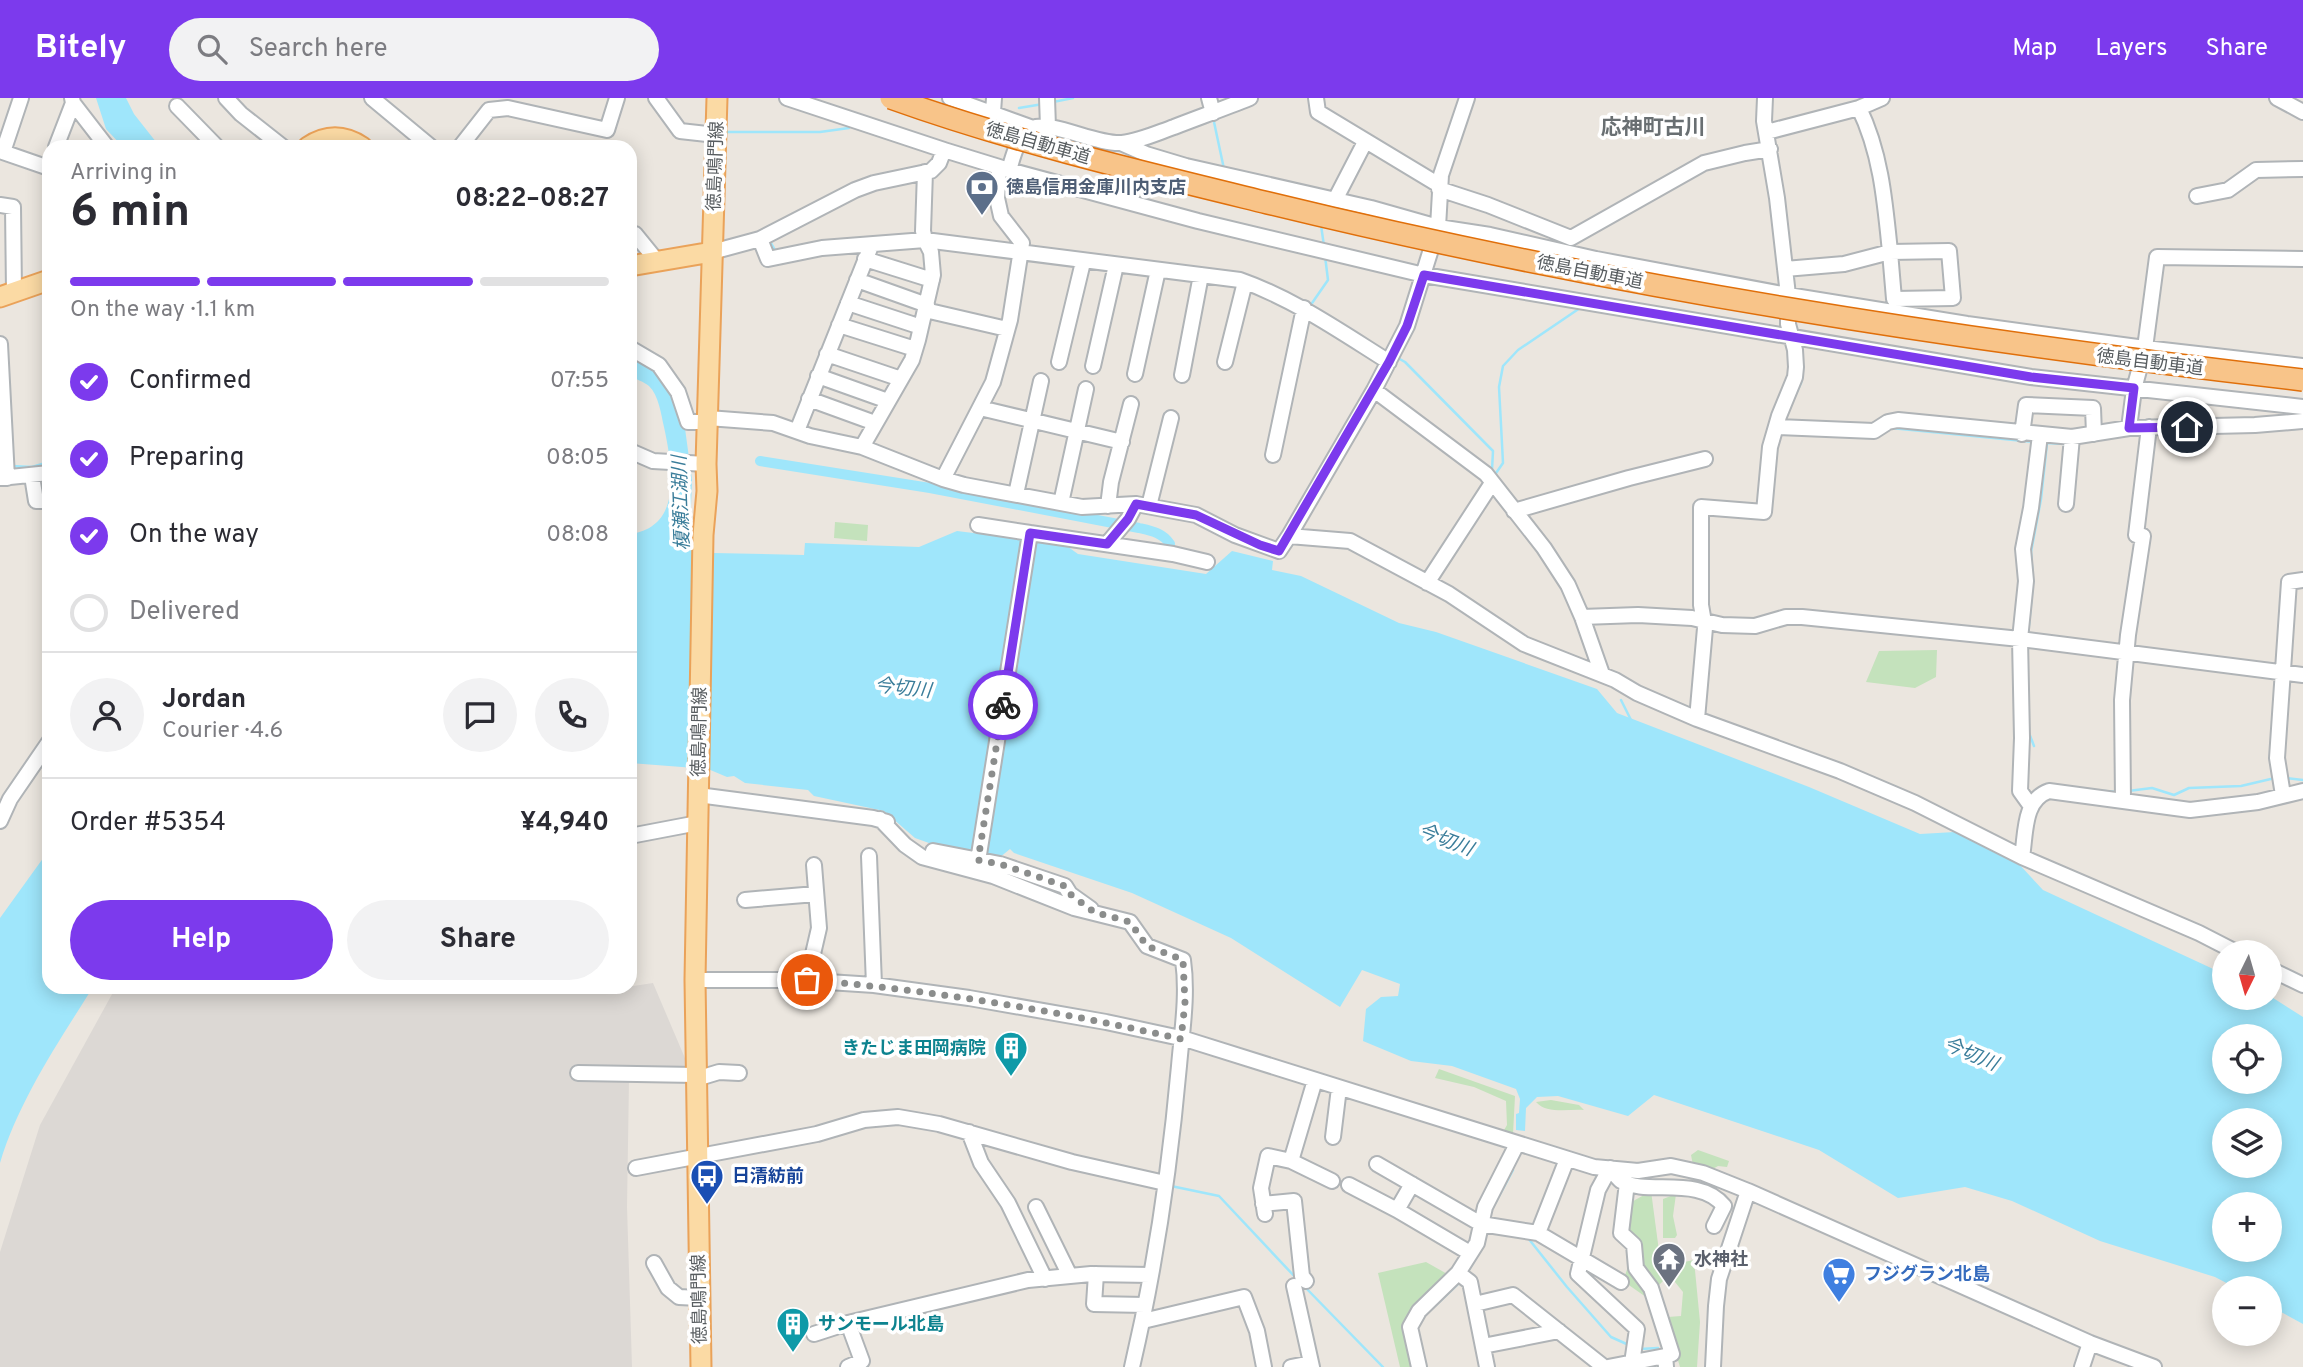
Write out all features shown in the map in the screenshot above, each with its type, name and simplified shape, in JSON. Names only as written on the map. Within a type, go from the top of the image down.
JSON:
[{"type":"highway","name":"徳島自動車道","points":[[891,98],[974,125],[1146,174],[1450,245],[1863,321],[2104,356],[2303,380]]},
{"type":"main road","name":"徳島鳴門線","points":[[701,1367],[695,981],[707,491],[702,464],[708,420],[717,98]]},
{"type":"main road","points":[[637,265],[712,252]]},
{"type":"main road","points":[[7,294],[42,282]]},
{"type":"street","points":[[21,98],[1,152],[42,166]]},
{"type":"street","points":[[226,98],[276,140]]},
{"type":"street","points":[[465,140],[489,110],[508,108],[607,130],[617,98]]},
{"type":"street","points":[[656,98],[680,131],[716,135]]},
{"type":"street","points":[[788,98],[1004,169],[1174,215],[1424,275],[2031,377],[2303,407]]},
{"type":"street","points":[[956,99],[993,105],[1040,128],[1107,143],[1121,143],[1147,137],[1211,105],[1250,98]]},
{"type":"street","points":[[1316,98],[1318,112],[1439,187],[1571,238],[1704,163],[1770,149]]},
{"type":"street","points":[[637,352],[659,365],[678,392],[688,422],[762,421],[810,436],[862,447],[943,479],[1082,507],[1142,505],[1196,515],[1279,551],[1374,390],[1407,326],[1438,227],[1439,187],[1467,98]]},
{"type":"street","points":[[1697,719],[1704,640],[1701,605],[1701,507],[1764,512],[1770,447],[1795,377],[1795,350],[1788,324],[1788,295],[1768,132],[1764,121],[1765,98]]},
{"type":"street","points":[[1768,132],[1839,105],[1859,107],[1882,98]]},
{"type":"street","points":[[2277,98],[2303,112]]},
{"type":"street","points":[[379,100],[423,140]]},
{"type":"street","points":[[59,140],[73,101]]},
{"type":"street","points":[[73,101],[102,140]]},
{"type":"street","points":[[1040,128],[1047,102]]},
{"type":"street","points":[[177,106],[210,140]]},
{"type":"street","points":[[1785,270],[1844,264],[1890,252],[1949,251],[1953,298],[1894,299],[1890,252],[1883,188],[1871,133],[1859,107]]},
{"type":"street","points":[[943,479],[993,382],[1022,248],[1001,215],[997,198],[1004,169],[1026,133],[1040,128]]},
{"type":"street","points":[[1335,200],[1365,142]]},
{"type":"street","points":[[1121,143],[1146,154],[1225,175],[1438,227],[1490,235],[1596,259],[1788,295],[1966,324],[2303,366]]},
{"type":"street","points":[[712,252],[760,239],[855,190],[935,168],[944,150]]},
{"type":"street","points":[[2197,196],[2228,190],[2256,170],[2303,169]]},
{"type":"street","points":[[862,447],[912,360],[926,307],[932,280],[931,252],[924,236],[925,172]]},
{"type":"street","points":[[0,205],[13,207],[7,294]]},
{"type":"street","points":[[1585,232],[1596,259]]},
{"type":"street","points":[[637,236],[657,261]]},
{"type":"street","points":[[868,252],[924,236],[1022,248],[1083,261],[1245,282],[1271,291],[1391,357]]},
{"type":"street","points":[[760,239],[768,259],[822,248],[868,252],[932,280]]},
{"type":"street","points":[[797,431],[868,252]]},
{"type":"street","points":[[2129,428],[2134,388],[2145,348],[2157,257],[2303,259]]},
{"type":"street","points":[[1059,362],[1083,261]]},
{"type":"street","points":[[1093,366],[1115,265]]},
{"type":"street","points":[[1135,374],[1158,270]]},
{"type":"street","points":[[1182,375],[1201,275]]},
{"type":"street","points":[[857,280],[926,307],[1003,328]]},
{"type":"street","points":[[1226,362],[1245,282]]},
{"type":"street","points":[[848,303],[921,327]]},
{"type":"street","points":[[1273,455],[1304,309]]},
{"type":"street","points":[[839,325],[915,349]]},
{"type":"street","points":[[0,344],[6,461],[4,478],[42,474]]},
{"type":"street","points":[[827,354],[901,379]]},
{"type":"street","points":[[818,376],[888,401]]},
{"type":"street","points":[[1016,494],[1041,381]]},
{"type":"street","points":[[1061,503],[1086,388]]},
{"type":"street","points":[[1374,390],[1478,467],[1517,510],[1568,585],[1585,616],[1602,674]]},
{"type":"street","points":[[809,399],[875,423]]},
{"type":"street","points":[[1108,506],[1111,482],[1131,404]]},
{"type":"street","points":[[2022,434],[2026,405],[2093,408],[2094,435]]},
{"type":"street","points":[[980,408],[1122,442]]},
{"type":"street","points":[[1107,544],[1142,505],[1171,418]]},
{"type":"street","points":[[1776,427],[1874,431],[1898,420],[2022,434],[2039,440],[2072,442],[2129,428],[2149,431],[2303,421]]},
{"type":"street","points":[[2122,795],[2121,711],[2126,652],[2143,536],[2136,535],[2149,431]]},
{"type":"street","points":[[2030,805],[2020,791],[2026,581],[2023,549],[2039,440]]},
{"type":"street","points":[[2066,504],[2072,442]]},
{"type":"street","points":[[637,455],[665,462],[702,464]]},
{"type":"street","points":[[1517,510],[1705,459]]},
{"type":"street","points":[[32,476],[36,501],[42,501]]},
{"type":"street","points":[[1426,583],[1492,483]]},
{"type":"street","points":[[978,525],[1030,536],[1107,544],[1207,562]]},
{"type":"street","points":[[979,858],[1030,536]]},
{"type":"street","points":[[1289,536],[1350,541],[1449,594],[1524,644],[1602,674],[1637,693],[1697,719],[1915,803],[2022,857],[2212,940]]},
{"type":"street","points":[[2280,784],[2277,758],[2289,582],[2303,580]]},
{"type":"street","points":[[1585,616],[1692,618],[1722,625],[1755,626],[1786,617],[1802,617],[2025,639],[2303,675]]},
{"type":"street","points":[[0,821],[10,799],[42,752]]},
{"type":"street","points":[[2022,857],[2030,805],[2049,791],[2122,795],[2190,810],[2258,802],[2280,784]]},
{"type":"street","points":[[2280,784],[2303,791]]},
{"type":"street","points":[[698,793],[880,819],[891,823],[918,846],[979,858],[1065,886],[1070,894],[1094,912]]},
{"type":"street","points":[[880,819],[922,858],[993,876],[1074,908],[1130,922],[1147,946],[1183,960],[1185,1003],[1165,1183],[1143,1321],[1132,1367]]},
{"type":"street","points":[[637,835],[698,824]]},
{"type":"street","points":[[869,856],[874,985]]},
{"type":"street","points":[[807,980],[819,928],[814,865]]},
{"type":"street","points":[[745,900],[816,894]]},
{"type":"street","points":[[2282,975],[2303,985]]},
{"type":"street","points":[[695,981],[807,980],[874,985],[1107,1022],[1181,1039],[1594,1167],[1638,1171],[1671,1166],[1703,1173],[2090,1343],[2154,1367]]},
{"type":"street","points":[[578,1073],[696,1077],[720,1068],[739,1073]]},
{"type":"street","points":[[1291,1161],[1315,1080]]},
{"type":"street","points":[[1332,1137],[1339,1088]]},
{"type":"street","points":[[636,1168],[817,1134],[862,1120],[898,1117],[969,1132],[1072,1162],[1165,1183]]},
{"type":"street","points":[[969,1132],[981,1163],[1009,1203],[1045,1279]]},
{"type":"street","points":[[1419,1367],[1410,1327],[1419,1311],[1458,1273],[1477,1243],[1485,1207],[1517,1144]]},
{"type":"street","points":[[1291,1367],[1312,1365],[1300,1283],[1302,1276],[1294,1201],[1264,1209],[1261,1188],[1268,1156],[1291,1161],[1332,1181]]},
{"type":"street","points":[[1538,1233],[1567,1159]]},
{"type":"street","points":[[1377,1164],[1481,1224],[1538,1233],[1621,1282]]},
{"type":"street","points":[[1610,1168],[1620,1180],[1636,1186],[1680,1187],[1717,1198],[1724,1206],[1714,1226]]},
{"type":"street","points":[[1610,1168],[1598,1190],[1578,1273],[1637,1329],[1632,1363]]},
{"type":"street","points":[[1475,1304],[1513,1295],[1606,1367],[1665,1362],[1672,1354],[1651,1288],[1636,1268],[1634,1245],[1620,1233],[1627,1183]]},
{"type":"street","points":[[1397,1210],[1412,1184]]},
{"type":"street","points":[[1349,1185],[1470,1253]]},
{"type":"street","points":[[1713,1367],[1719,1279],[1748,1191]]},
{"type":"street","points":[[1036,1207],[1070,1276]]},
{"type":"street","points":[[1028,1243],[1050,1234]]},
{"type":"street","points":[[654,1263],[668,1288],[679,1297],[699,1298]]},
{"type":"street","points":[[1458,1273],[1470,1282],[1487,1367]]},
{"type":"street","points":[[814,1334],[961,1296],[1045,1279],[1097,1274],[1150,1275]]},
{"type":"street","points":[[1097,1274],[1094,1304],[1145,1305]]},
{"type":"street","points":[[1143,1321],[1244,1297],[1257,1331],[1264,1367]]},
{"type":"street","points":[[848,1367],[862,1361],[849,1323]]},
{"type":"street","points":[[1483,1346],[1559,1331]]},
{"type":"street","points":[[2082,1367],[2090,1343]]},
{"type":"shaded area","points":[[653,983],[690,1070],[629,1080],[627,1207],[632,1367],[0,1367],[0,1252],[40,1125],[112,994],[637,994],[637,985]]},
{"type":"green space","points":[[835,522],[868,525],[867,541],[834,538]]},
{"type":"green space","points":[[1937,650],[1936,677],[1915,688],[1866,682],[1879,651]]},
{"type":"green space","points":[[1439,1069],[1515,1096],[1513,1134],[1503,1132],[1507,1125],[1506,1101],[1474,1087],[1435,1078]]},
{"type":"green space","points":[[1551,1100],[1579,1105],[1584,1110],[1551,1110],[1536,1102]]},
{"type":"green space","points":[[1698,1150],[1729,1161],[1727,1167],[1718,1166],[1709,1171],[1693,1165],[1691,1155]]},
{"type":"green space","points":[[1651,1191],[1663,1281],[1656,1288],[1656,1304],[1623,1281],[1630,1261],[1628,1204]]},
{"type":"green space","points":[[1676,1194],[1673,1216],[1677,1235],[1675,1238],[1663,1238],[1663,1199]]},
{"type":"green space","points":[[1694,1260],[1700,1322],[1697,1367],[1680,1367],[1663,1311],[1666,1309],[1668,1317],[1681,1316],[1683,1292],[1675,1282],[1672,1267]]},
{"type":"green space","points":[[1426,1262],[1449,1275],[1407,1325],[1416,1367],[1400,1367],[1378,1273]]},
{"type":"water","points":[[96,98],[126,98],[134,114],[154,140],[116,140],[106,129]]},
{"type":"water","points":[[637,358],[665,377],[684,421],[692,480],[690,532],[697,534],[713,553],[804,555],[805,543],[919,547],[957,531],[1064,544],[1078,554],[1206,574],[1232,551],[1273,561],[1272,570],[1301,576],[1399,623],[1436,632],[1597,689],[1617,713],[1809,787],[1920,834],[1955,832],[2017,862],[2043,890],[2212,968],[2212,1010],[2282,1010],[2282,1004],[2303,1017],[2303,1324],[2282,1313],[2282,1276],[2212,1276],[2100,1241],[2012,1201],[1965,1187],[1898,1198],[1819,1150],[1654,1095],[1628,1116],[1558,1096],[1537,1097],[1526,1108],[1525,1131],[1516,1130],[1520,1099],[1516,1089],[1452,1066],[1411,1061],[1363,1041],[1366,1009],[1381,997],[1398,996],[1400,984],[1362,970],[1340,1007],[1231,938],[1132,893],[1014,853],[1010,849],[999,858],[929,843],[915,838],[884,811],[814,796],[808,790],[745,783],[734,776],[727,777],[708,769],[637,764],[637,532],[647,529],[659,520],[667,507],[671,476],[661,411],[649,386],[637,380]]},
{"type":"water","points":[[42,860],[42,994],[89,994],[29,1094],[0,1163],[0,918]]},
{"type":"waterway","points":[[1053,102],[1073,98]]},
{"type":"waterway","points":[[1019,108],[1043,104]]},
{"type":"waterway","points":[[1214,122],[1224,169]]},
{"type":"waterway","points":[[725,132],[820,132],[849,128]]},
{"type":"waterway","points":[[1321,225],[1324,246]]},
{"type":"waterway","points":[[771,243],[776,252]]},
{"type":"waterway","points":[[1310,306],[1328,280],[1325,256]]},
{"type":"waterway","points":[[1793,277],[1794,286]]},
{"type":"waterway","points":[[1263,282],[1279,289]]},
{"type":"waterway","points":[[1494,476],[1503,463],[1499,387],[1503,366],[1518,350],[1580,308]]},
{"type":"waterway","points":[[1396,357],[1405,362],[1493,451],[1492,470]]},
{"type":"waterway","points":[[1794,398],[1801,383],[1803,368]]},
{"type":"waterway","points":[[1891,428],[2034,442]]},
{"type":"waterway","points":[[2294,429],[2303,428]]},
{"type":"waterway","points":[[2028,635],[2033,582],[2031,552],[2041,499],[2047,443],[2044,443]]},
{"type":"waterway","points":[[2047,443],[2065,444]]},
{"type":"waterway","points":[[760,461],[930,488],[1139,528],[1161,535],[1170,544]]},
{"type":"waterway","points":[[11,466],[32,467],[42,464]]},
{"type":"waterway","points":[[930,488],[933,484]]},
{"type":"waterway","points":[[1621,700],[1631,720]]},
{"type":"waterway","points":[[2029,733],[2034,746]]},
{"type":"waterway","points":[[2128,791],[2152,788],[2174,795],[2189,788],[2241,786],[2275,778]]},
{"type":"waterway","points":[[2285,778],[2303,780]]},
{"type":"waterway","points":[[2104,791],[2118,792]]},
{"type":"waterway","points":[[1491,1211],[1513,1170]]},
{"type":"waterway","points":[[1171,1186],[1219,1196],[1296,1278]]},
{"type":"waterway","points":[[1528,1238],[1611,1337],[1631,1346]]},
{"type":"waterway","points":[[1467,1273],[1480,1251]]},
{"type":"waterway","points":[[1423,1317],[1461,1281]]},
{"type":"waterway","points":[[1303,1285],[1383,1367]]},
{"type":"waterway","points":[[1640,1349],[1658,1348]]},
{"type":"way so far","points":[[807,980],[874,985],[969,998],[1107,1022],[1181,1039],[1185,1003],[1183,960],[1147,946],[1130,922],[1094,912],[1070,894],[1065,886],[1000,864],[978,860],[1003,705]]},
{"type":"place","name":"徳島信用金庫川内支店","points":[[982,217]]},
{"type":"place","name":"きたじま田岡病院","points":[[1011,1078]]},
{"type":"place","name":"日清紡前","points":[[707,1206]]},
{"type":"place","name":"水神社","points":[[1669,1289]]},
{"type":"place","name":"フジグラン北島","points":[[1839,1304]]},
{"type":"place","name":"サンモール北島","points":[[793,1354]]},
{"type":"district","name":"応神町古川","points":[[1653,127]]},
{"type":"route","points":[[1003,705],[1030,533],[1107,544],[1128,519],[1136,504],[1196,515],[1236,535],[1279,551],[1389,362],[1407,326],[1424,275],[2031,377],[2134,388],[2129,428],[2187,427]]},
{"type":"water label","name":"榎瀬江湖川","points":[[680,503]]},
{"type":"water label","name":"今切川","points":[[903,687]]},
{"type":"water label","name":"今切川","points":[[1446,839]]},
{"type":"water label","name":"今切川","points":[[1971,1053]]}]
